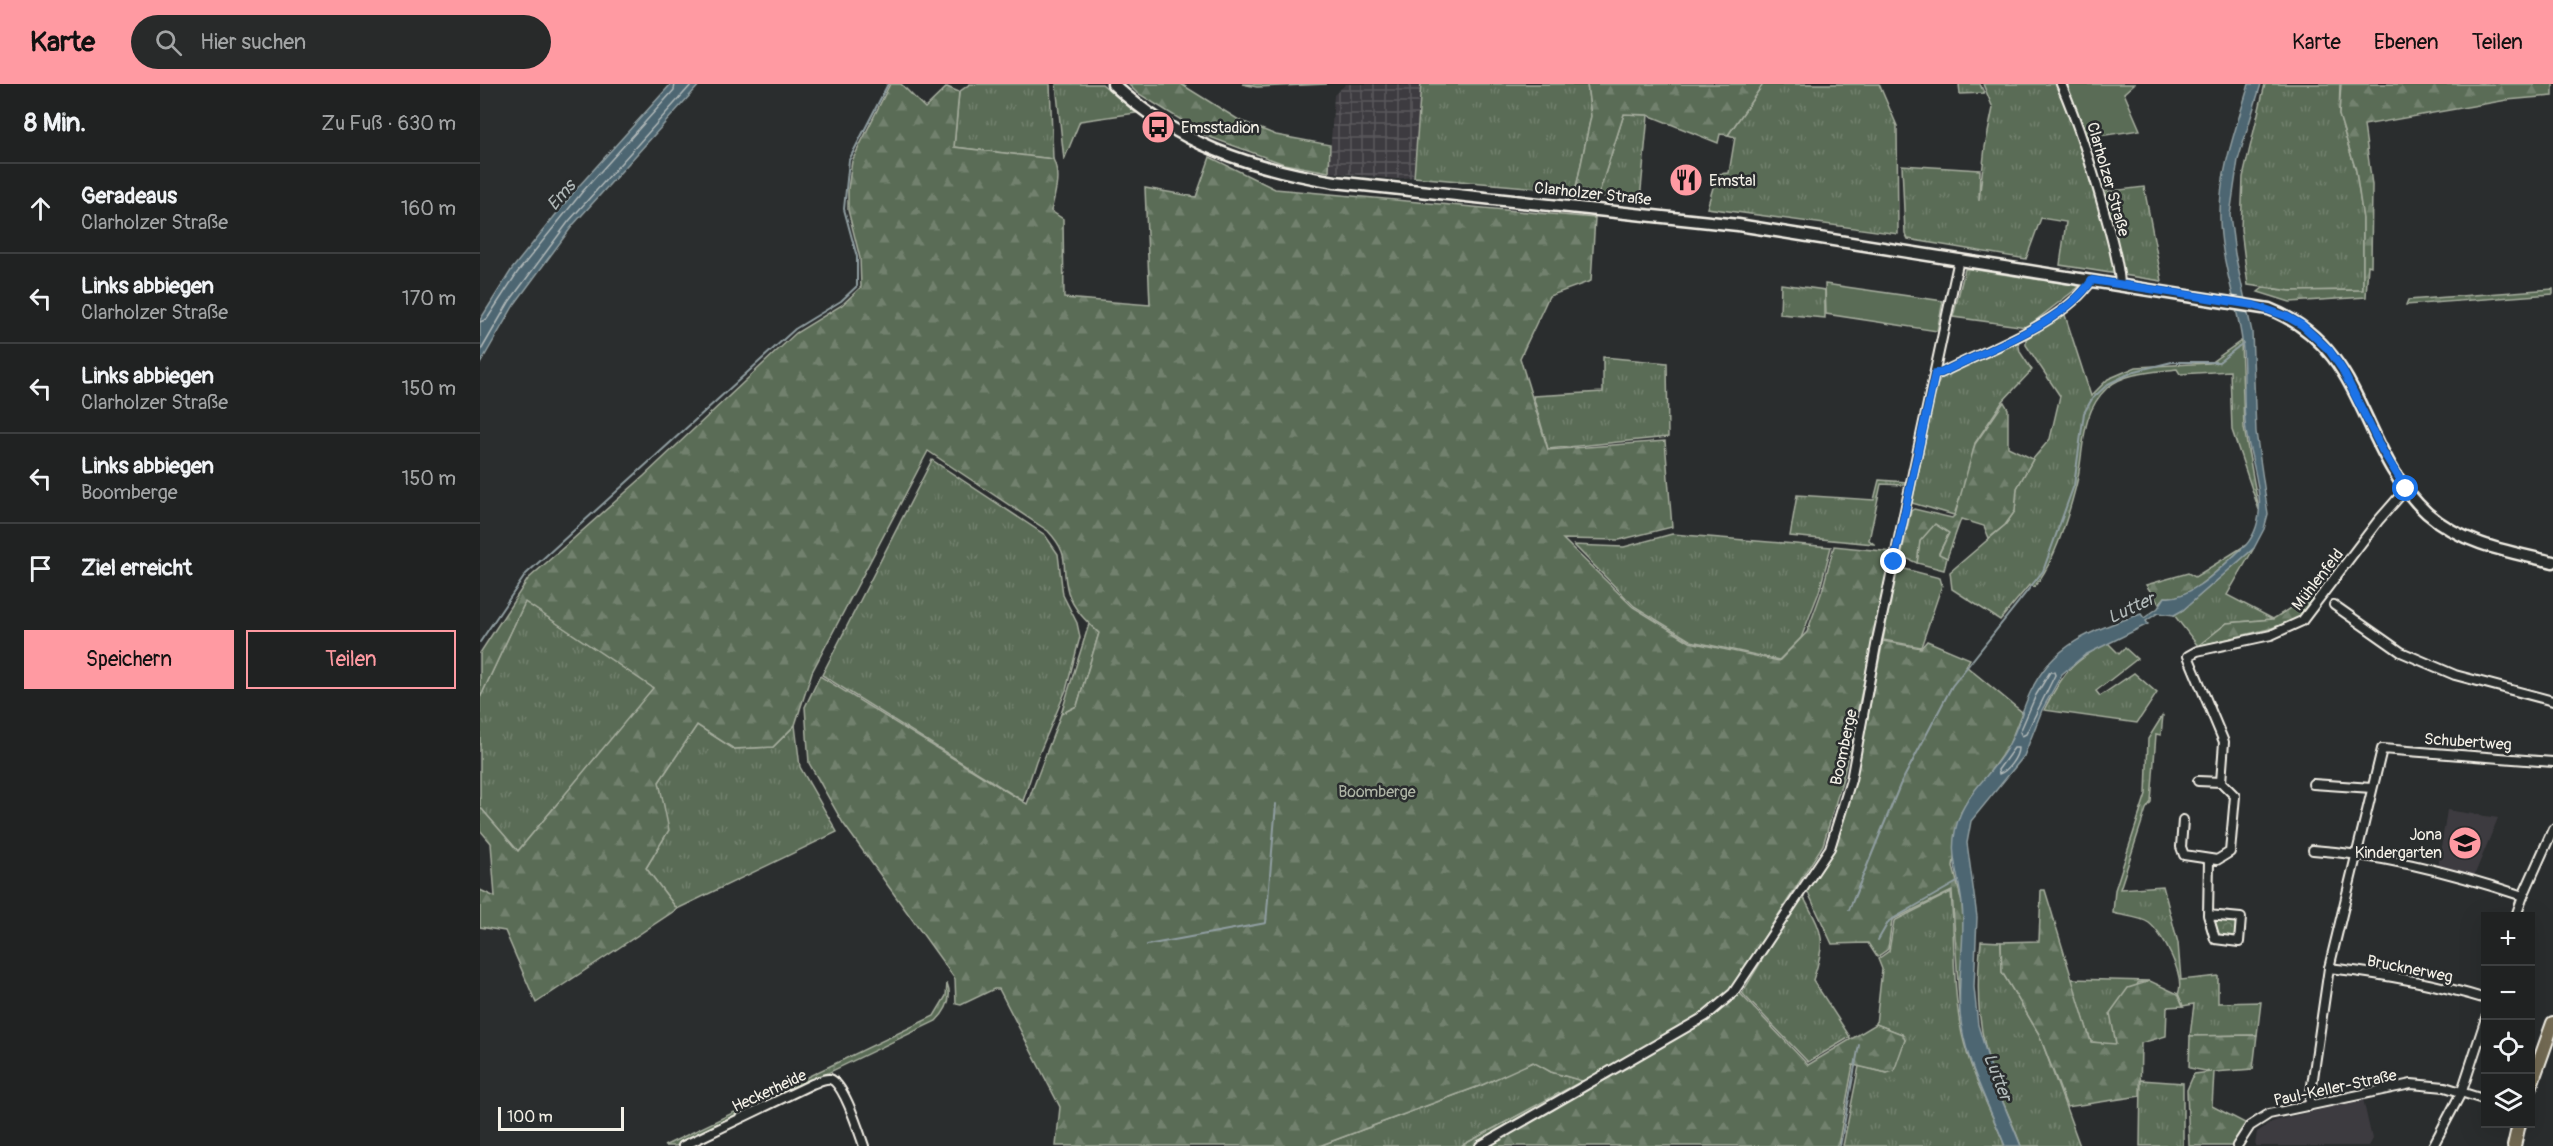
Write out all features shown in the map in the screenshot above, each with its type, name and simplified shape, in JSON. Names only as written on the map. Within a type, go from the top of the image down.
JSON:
[{"type":"main road","points":[[2535,1074],[2553,1023]]},
{"type":"main road","points":[[2514,1146],[2518,1128]]},
{"type":"street","name":"Clarholzer Straße","points":[[1113,84],[1146,112],[1198,143],[1248,164],[1282,173],[1335,182],[1738,225],[2253,305],[2278,313],[2302,325],[2329,350],[2354,390],[2382,450],[2406,489],[2429,514],[2451,531],[2476,543],[2553,562]]},
{"type":"street","name":"Clarholzer Straße","points":[[2061,84],[2078,124],[2099,192],[2118,266],[2120,284]]},
{"type":"street","name":"Boomberge","points":[[1480,1146],[1706,1016],[1733,993],[1830,848],[1851,780],[1877,640],[1959,259]]},
{"type":"street","points":[[1935,373],[1941,373],[2019,337],[2084,292],[2092,280]]},
{"type":"street","name":"Mühlenfeld","points":[[2221,783],[2224,742],[2188,656],[2197,651],[2271,634],[2302,621],[2378,521],[2406,489]]},
{"type":"street","name":"Mühlenfeld","points":[[2334,605],[2401,652],[2444,671],[2553,701]]},
{"type":"street","name":"Schubertweg","points":[[2372,788],[2382,749],[2553,762]]},
{"type":"street","points":[[2183,820],[2182,852],[2189,857],[2217,860],[2230,852],[2235,796],[2221,783],[2198,781]]},
{"type":"street","points":[[2309,1106],[2329,968],[2372,788],[2313,784]]},
{"type":"street","points":[[2517,912],[2553,829]]},
{"type":"street","points":[[2313,850],[2357,853],[2472,879],[2523,896]]},
{"type":"street","points":[[2208,915],[2241,918],[2239,942],[2215,939],[2208,915],[2209,859]]},
{"type":"street","name":"Brucknerweg","points":[[2329,968],[2381,974],[2441,985],[2481,997]]},
{"type":"street","points":[[2433,1146],[2462,1091],[2485,1020]]},
{"type":"street","name":"Heckerheide","points":[[683,1146],[812,1084],[828,1079],[833,1080],[843,1092],[864,1146]]},
{"type":"street","name":"Paul-Keller-Straße","points":[[2237,1146],[2250,1126],[2269,1114],[2411,1084],[2462,1091],[2481,1098]]},
{"type":"shaded area","points":[[1346,84],[1421,84],[1413,177],[1396,179],[1329,172],[1334,95]]},
{"type":"shaded area","name":"Jona Kindergarten","points":[[2447,810],[2498,818],[2474,876],[2438,867]]},
{"type":"shaded area","points":[[2363,1099],[2372,1139],[2368,1146],[2255,1146],[2257,1132],[2274,1121]]},
{"type":"green space","name":"Boomberge","points":[[890,84],[901,84],[925,108],[947,87],[959,92],[954,147],[1053,159],[1057,178],[1051,211],[1063,219],[1064,298],[1150,305],[1145,188],[1196,197],[1210,157],[1275,189],[1595,218],[1591,281],[1549,296],[1520,358],[1548,450],[1665,441],[1672,527],[1619,540],[1563,539],[1633,607],[1690,642],[1779,661],[1807,632],[1822,591],[1834,546],[1892,552],[1843,778],[1823,845],[1733,986],[1808,1065],[1876,1024],[1902,1034],[1905,1040],[1894,1071],[1887,1073],[1853,1065],[1838,1146],[1461,1146],[1582,1081],[1551,1072],[1533,1062],[1482,1085],[1319,1146],[1056,1146],[1060,1107],[999,989],[994,989],[961,1005],[956,1004],[955,979],[843,823],[809,763],[805,707],[820,676],[1027,804],[1061,714],[1077,706],[1099,633],[1081,615],[1070,598],[1060,547],[1048,531],[928,451],[812,672],[795,725],[773,747],[734,749],[697,725],[659,782],[669,830],[646,868],[677,909],[536,1003],[505,931],[480,927],[480,890],[495,897],[491,843],[480,830],[480,807],[518,851],[653,688],[525,602],[480,698],[480,653],[528,579],[644,476],[796,333],[842,305],[861,287],[860,258],[848,210],[852,161]]},
{"type":"green space","points":[[970,84],[1050,84],[1053,159],[954,147],[959,92]]},
{"type":"green space","points":[[1056,84],[1102,84],[1136,113],[1080,121],[1064,160]]},
{"type":"green space","points":[[1128,84],[1181,84],[1239,120],[1276,135],[1330,145],[1329,172],[1284,164],[1207,136],[1136,92]]},
{"type":"green space","points":[[1242,84],[1327,84],[1257,87]]},
{"type":"green space","points":[[1421,84],[1587,84],[1591,116],[1576,188],[1572,191],[1414,177]]},
{"type":"green space","points":[[1587,84],[1763,84],[1728,135],[1720,134],[1718,143],[1648,115],[1624,114],[1598,196],[1576,188],[1591,116]]},
{"type":"green space","points":[[1763,84],[1879,84],[1897,126],[1898,234],[1707,208],[1717,174],[1729,173],[1735,137],[1728,135]]},
{"type":"green space","points":[[1959,84],[1980,84],[1984,93],[1960,94]]},
{"type":"green space","points":[[1983,84],[2057,84],[2080,139],[2096,193],[2144,187],[2162,281],[2060,265],[2066,222],[2041,218],[2026,259],[1908,239],[1905,233],[1902,165],[1980,170],[1979,201],[1985,147],[1993,108]]},
{"type":"green space","points":[[2065,84],[2134,84],[2124,93],[2140,130],[2086,138]]},
{"type":"green space","points":[[2265,84],[2340,84],[2339,115],[2356,171],[2363,219],[2363,290],[2291,291],[2248,285],[2241,229],[2243,177]]},
{"type":"green space","points":[[2341,84],[2553,84],[2553,96],[2507,100],[2364,125],[2372,185],[2371,266],[2368,265],[2366,297],[2290,302],[2258,292],[2263,288],[2291,291],[2363,290],[2363,219],[2356,171],[2339,115]]},
{"type":"green space","points":[[1624,114],[1648,115],[1640,200],[1598,196]]},
{"type":"green space","points":[[1965,269],[2080,286],[2027,327],[1953,317]]},
{"type":"green space","points":[[1781,284],[1825,290],[1825,318],[1780,314]]},
{"type":"green space","points":[[1825,284],[1943,301],[1937,331],[1826,314]]},
{"type":"green space","points":[[2553,289],[2553,294],[2406,305],[2408,300]]},
{"type":"green space","points":[[2064,312],[2091,396],[2108,379],[2136,367],[2210,363],[2241,341],[2244,428],[2259,510],[2232,430],[2230,371],[2180,374],[2177,369],[2122,379],[2107,388],[2098,398],[2087,421],[2073,498],[2060,540],[2048,566],[2034,587],[2030,584],[2000,620],[1952,589],[1950,572],[2005,525],[2015,511],[2017,488],[2033,459],[2050,439],[2060,396],[2026,345],[2026,339]]},
{"type":"green space","points":[[2018,341],[2020,352],[2032,370],[2003,401],[1975,443],[1968,476],[1954,515],[1912,503],[1936,388],[1942,376]]},
{"type":"green space","points":[[1603,357],[1667,363],[1668,437],[1548,449],[1533,396],[1603,392]]},
{"type":"green space","points":[[2004,402],[2008,409],[2008,447],[2033,459],[2017,488],[2015,511],[2005,525],[1989,538],[1984,526],[1961,519],[1947,558],[1939,554],[1949,533],[1935,524],[1920,541],[1917,563],[1901,556],[1911,511],[1914,509],[1952,518],[1955,515],[1975,444]]},
{"type":"green space","points":[[932,460],[1045,535],[1058,554],[1063,595],[1077,623],[1080,637],[1066,690],[1036,761],[1023,801],[822,675]]},
{"type":"green space","points":[[1879,480],[1906,482],[1903,485],[1881,484],[1869,540],[1874,544],[1790,536],[1797,495],[1874,500]]},
{"type":"green space","points":[[1935,523],[1949,533],[1939,553],[1947,558],[1944,570],[1917,563],[1920,541]]},
{"type":"green space","points":[[1672,534],[1831,547],[1819,592],[1801,638],[1779,660],[1691,641],[1634,606],[1574,545],[1624,547]]},
{"type":"green space","points":[[2246,545],[2197,587],[2175,597],[2165,597],[2159,604],[2146,585],[2188,573],[2195,577]]},
{"type":"green space","points":[[2254,548],[2227,595],[2273,619],[2227,623],[2198,646],[2174,615],[2183,610]]},
{"type":"green space","points":[[1897,567],[1940,578],[1942,585],[1921,647],[1883,640]]},
{"type":"green space","points":[[2327,580],[2299,618],[2269,629],[2198,646],[2227,623],[2273,619],[2300,602],[2317,583]]},
{"type":"green space","points":[[525,602],[654,688],[518,851],[480,807],[480,698]]},
{"type":"green space","points":[[1089,624],[1099,633],[1077,706],[1061,714]]},
{"type":"green space","points":[[1883,641],[1921,648],[1927,641],[1970,659],[1966,666],[2022,712],[2009,745],[1961,812],[1953,866],[1962,903],[1964,941],[1960,981],[1960,1014],[1952,891],[1892,920],[1888,949],[1877,957],[1868,943],[1832,944],[1806,888],[1834,849],[1855,779]]},
{"type":"green space","points":[[2107,642],[2119,654],[2125,648],[2137,659],[2096,691],[2100,696],[2134,673],[2157,693],[2137,723],[2044,710],[2069,670]]},
{"type":"green space","points":[[2163,715],[2161,735],[2156,734],[2151,802],[2146,809],[2120,889],[2163,886],[2178,943],[2181,980],[2218,976],[2218,1003],[2261,1002],[2257,1035],[2190,1036],[2194,1004],[2183,1006],[2178,994],[2180,987],[2176,967],[2161,936],[2146,921],[2113,913],[2115,890],[2146,794],[2148,739]]},
{"type":"green space","points":[[697,725],[734,749],[773,747],[795,725],[800,767],[837,832],[677,909],[646,868],[668,830],[659,782]]},
{"type":"green space","points":[[2041,890],[2045,890],[2091,1042],[2116,1044],[2110,1013],[2128,988],[2150,981],[2178,994],[2183,1006],[2167,1007],[2166,1036],[2141,1043],[2140,1096],[2067,1107],[2039,1034],[2002,972],[2001,942],[2039,941]]},
{"type":"green space","points":[[1951,892],[1955,981],[1962,1034],[1976,1077],[2005,1146],[1843,1146],[1859,1066],[1887,1073],[1905,1040],[1902,1034],[1876,1024],[1882,969],[1878,959],[1889,951],[1894,921]]},
{"type":"green space","points":[[1802,894],[1821,935],[1818,965],[1813,980],[1850,1037],[1808,1062],[1742,993]]},
{"type":"green space","points":[[2217,920],[2234,921],[2237,924],[2236,934],[2226,937],[2215,933],[2213,924]]},
{"type":"green space","points":[[1981,941],[2001,942],[2002,972],[2039,1034],[2080,1146],[2021,1146],[1997,1086],[1982,1032],[1978,997]]},
{"type":"green space","points":[[2071,979],[2150,981],[2138,983],[2116,1045],[2091,1042]]},
{"type":"green space","points":[[947,983],[949,994],[947,1004],[936,1021],[676,1146],[664,1146],[934,1016],[946,996]]},
{"type":"green space","points":[[2257,1035],[2253,1069],[2214,1072],[2212,1106],[2247,1124],[2233,1146],[2189,1146],[2187,1090],[2194,1074],[2211,1072],[2189,1068],[2190,1036]]},
{"type":"green space","points":[[1533,1061],[1551,1072],[1583,1081],[1461,1146],[1319,1146],[1482,1085]]},
{"type":"green space","points":[[2141,1080],[2183,1083],[2183,1146],[2140,1146]]},
{"type":"water","points":[[671,84],[700,84],[573,225],[514,305],[480,364],[480,320],[512,269],[578,187]]},
{"type":"water","points":[[2249,84],[2261,84],[2238,160],[2230,215],[2235,254],[2252,332],[2256,432],[2268,514],[2264,529],[2254,548],[2183,610],[2174,615],[2158,613],[2146,621],[2148,624],[2085,655],[2062,674],[2042,710],[2024,756],[1971,821],[1967,843],[1977,917],[1974,987],[1978,1025],[1997,1088],[2021,1146],[2005,1146],[1972,1065],[1962,1031],[1959,999],[1963,918],[1953,849],[1956,827],[1970,796],[2004,753],[2030,693],[2050,662],[2076,641],[2091,633],[2141,614],[2144,618],[2158,608],[2165,597],[2175,597],[2197,587],[2246,545],[2254,533],[2259,505],[2256,475],[2246,431],[2242,340],[2220,229],[2221,197],[2226,164]]},
{"type":"waterway","points":[[480,642],[526,574],[795,329],[841,301],[857,286],[857,257],[844,209],[849,160],[888,84]]},
{"type":"waterway","points":[[1849,910],[1900,785],[1952,686],[2043,571],[2074,485],[2084,413],[2092,399],[2108,384],[2135,371],[2172,362],[2219,362],[2243,343]]},
{"type":"waterway","points":[[1147,945],[1266,923],[1276,804]]},
{"type":"waterway","points":[[1878,940],[1889,921],[1959,881]]},
{"type":"waterway","points":[[1840,1146],[1859,1045]]},
{"type":"place","name":"Emsstadion","points":[[1158,127]]},
{"type":"place","name":"Emstal","points":[[1686,180]]},
{"type":"place","name":"Jona Kindergarten","points":[[2465,843]]},
{"type":"route","points":[[1894,562],[1935,373],[1941,373],[2019,337],[2084,292],[2092,280],[2253,305],[2270,309],[2302,325],[2329,350],[2342,369],[2392,469],[2406,489]]},
{"type":"water label","name":"Ems","points":[[561,195]]},
{"type":"water label","name":"Lutter","points":[[2131,608]]},
{"type":"water label","name":"Lutter","points":[[1998,1077]]}]
